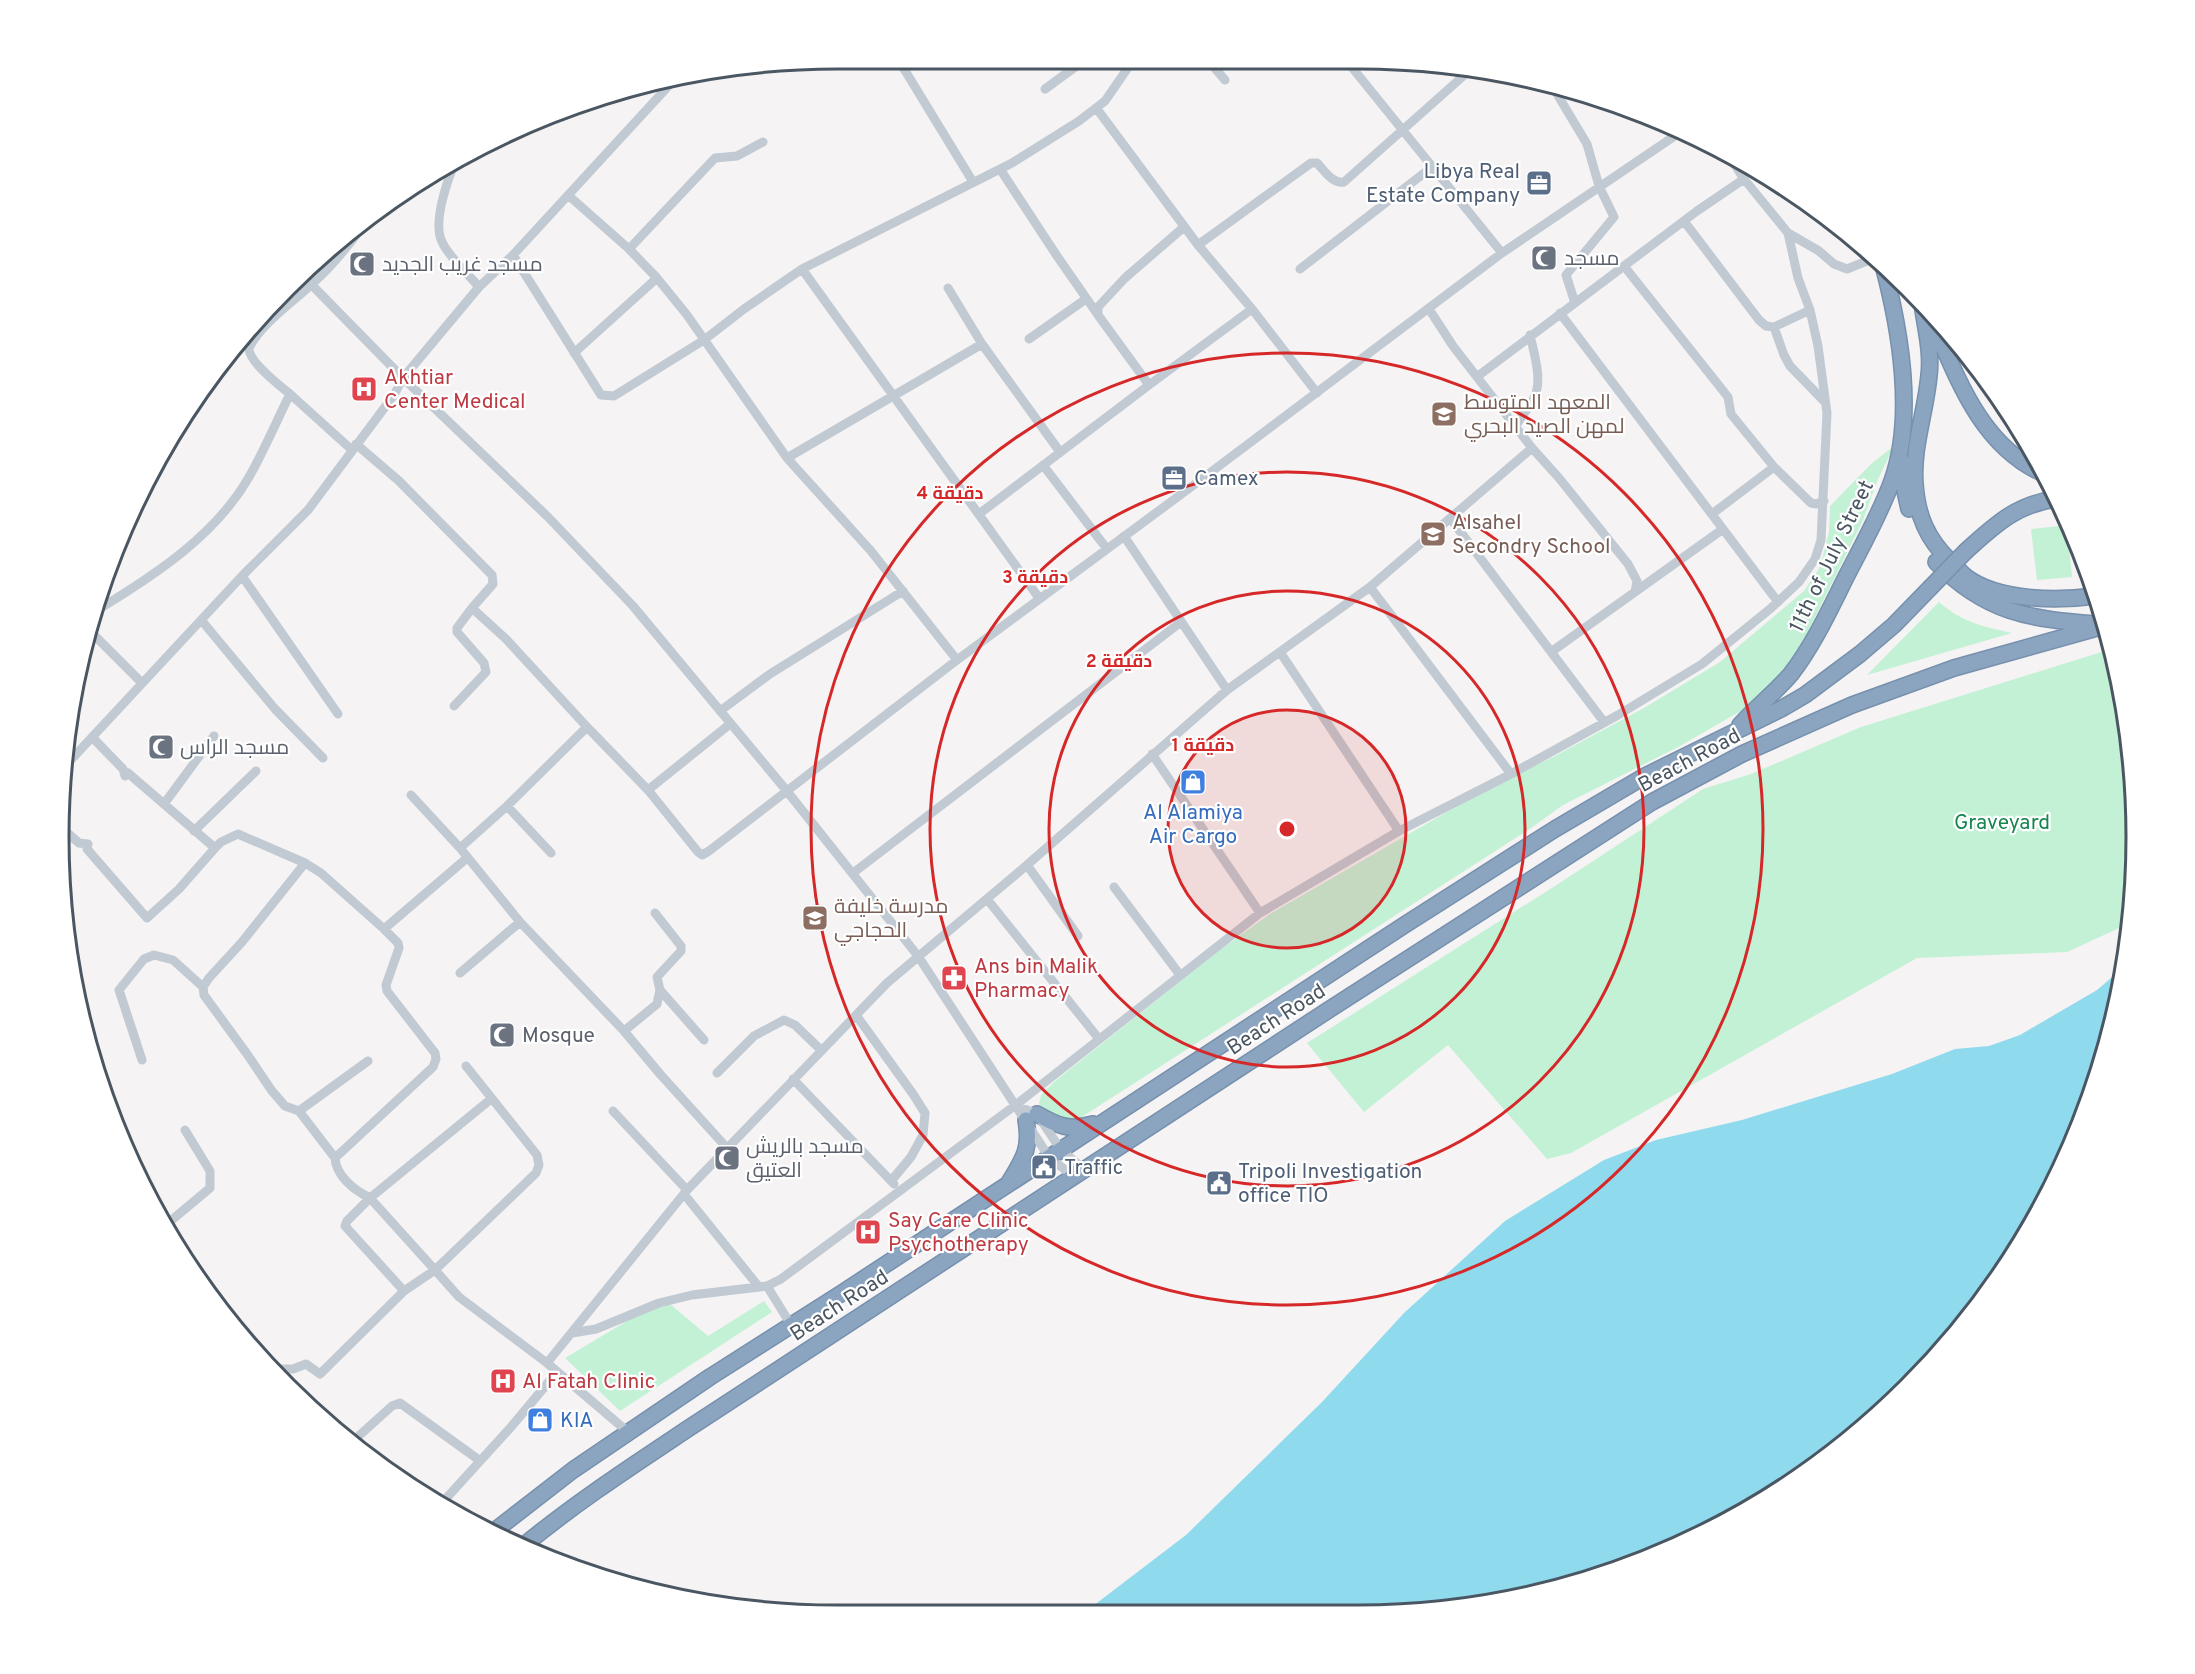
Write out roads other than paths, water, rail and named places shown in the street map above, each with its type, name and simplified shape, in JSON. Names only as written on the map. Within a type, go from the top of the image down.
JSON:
[{"type":"highway","name":"11th of July Street","points":[[1734,731],[1757,706],[1779,688],[1804,656],[1879,514],[1893,479],[1901,444],[1901,370],[1886,280]]},
{"type":"highway","points":[[1924,319],[1930,358],[1914,482],[1918,509],[1936,548],[1966,577],[2008,594],[2030,598],[2059,599],[2087,597]]},
{"type":"highway","points":[[1940,337],[1969,400],[1986,427],[2007,449],[2031,467]]},
{"type":"highway","points":[[1901,444],[1903,482],[1910,514],[1921,541],[1932,558],[1954,581],[1996,606],[2026,617],[2096,624]]},
{"type":"highway","name":"Beach Road","points":[[500,1527],[573,1470],[628,1432],[1555,829],[1645,776],[1781,709],[1833,675],[1894,625],[1966,551],[2011,514],[2029,504],[2049,500]]},
{"type":"highway","name":"Beach Road","points":[[529,1541],[620,1474],[1078,1172],[1652,802],[1742,754],[1852,705],[1954,668],[2097,627]]},
{"type":"highway","points":[[1024,1111],[1065,1128],[1079,1128],[1105,1121]]},
{"type":"highway","points":[[1008,1185],[1027,1153],[1028,1132],[1024,1111]]},
{"type":"street","points":[[904,69],[973,182]]},
{"type":"street","points":[[1045,88],[1072,69]]},
{"type":"street","points":[[513,255],[601,395],[614,396],[704,340],[802,269],[1000,169],[1097,109],[1128,69]]},
{"type":"street","points":[[1216,69],[1225,80]]},
{"type":"street","points":[[1353,69],[1502,253]]},
{"type":"street","points":[[1198,245],[1311,163],[1317,163],[1334,181],[1344,182],[1463,77]]},
{"type":"street","points":[[74,756],[242,576],[308,510],[394,395],[404,378],[479,287],[513,255],[666,89]]},
{"type":"street","points":[[1558,95],[1587,144],[1599,186],[1614,217],[1566,275],[1575,303]]},
{"type":"street","points":[[1097,109],[1198,245],[1252,309],[1317,393]]},
{"type":"street","points":[[472,608],[506,639],[648,790],[702,855],[1039,598],[1502,253],[1673,137]]},
{"type":"street","points":[[629,249],[715,158],[737,156],[763,142]]},
{"type":"street","points":[[1300,269],[1432,167]]},
{"type":"street","points":[[1000,169],[1086,298],[1149,385]]},
{"type":"street","points":[[1738,170],[1788,233],[1820,251],[1834,264],[1847,269],[1866,261]]},
{"type":"street","points":[[451,173],[444,191],[439,230],[443,245],[479,287]]},
{"type":"street","points":[[1478,376],[1684,220],[1744,179]]},
{"type":"street","points":[[568,195],[629,249],[657,278],[687,315],[787,458],[871,551],[957,660]]},
{"type":"street","points":[[1684,220],[1759,320],[1766,326],[1774,327],[1810,310]]},
{"type":"street","points":[[1098,315],[1098,307],[1125,278],[1184,226]]},
{"type":"street","points":[[572,1333],[596,1329],[659,1303],[692,1295],[763,1287],[781,1279],[900,1190],[1024,1111],[1099,1039],[1260,913],[1399,831],[1511,774],[1702,664],[1778,602],[1799,582],[1815,559],[1821,540],[1827,413],[1818,346],[1810,310],[1798,278],[1788,233]]},
{"type":"street","points":[[348,246],[312,285],[290,301],[251,344],[248,351],[252,359],[290,394],[399,481],[492,575],[493,584],[457,628],[457,632],[484,663],[486,672],[454,706]]},
{"type":"street","points":[[1624,266],[1728,397],[1731,414],[1774,467],[1811,503],[1824,501]]},
{"type":"street","points":[[802,269],[1039,598]]},
{"type":"street","points":[[574,353],[657,278]]},
{"type":"street","points":[[308,281],[404,378],[548,517],[633,606],[853,873],[918,956],[1055,1153],[1078,1172]]},
{"type":"street","points":[[948,288],[982,344],[1060,452]]},
{"type":"street","points":[[1029,339],[1086,298]]},
{"type":"street","points":[[979,514],[1252,309]]},
{"type":"street","points":[[1429,309],[1515,427],[1628,564],[1637,581],[1635,592]]},
{"type":"street","points":[[1560,313],[1778,602]]},
{"type":"street","points":[[1774,327],[1790,366],[1825,402]]},
{"type":"street","points":[[1515,427],[1537,388],[1538,380],[1530,335]]},
{"type":"street","points":[[787,458],[982,344]]},
{"type":"street","points":[[105,605],[154,575],[207,530],[249,477],[290,394]]},
{"type":"street","points":[[547,1363],[685,1192],[821,1050],[918,956],[1027,865],[1227,690],[1370,587],[1532,448]]},
{"type":"street","points":[[1042,465],[1107,549]]},
{"type":"street","points":[[1712,514],[1774,467]]},
{"type":"street","points":[[1450,518],[1604,722]]},
{"type":"street","points":[[1551,652],[1723,530]]},
{"type":"street","points":[[1124,536],[1227,690]]},
{"type":"street","points":[[242,576],[338,714]]},
{"type":"street","points":[[1370,587],[1511,774]]},
{"type":"street","points":[[720,711],[770,674],[903,591]]},
{"type":"street","points":[[202,621],[275,709],[323,758]]},
{"type":"street","points":[[853,873],[1181,622]]},
{"type":"street","points":[[96,636],[142,683]]},
{"type":"street","points":[[1280,652],[1399,831]]},
{"type":"street","points":[[648,790],[730,724]]},
{"type":"street","points":[[460,848],[507,806],[587,727]]},
{"type":"street","points":[[164,804],[214,736]]},
{"type":"street","points":[[92,737],[123,769],[125,776],[128,773],[215,848]]},
{"type":"street","points":[[1152,754],[1260,913]]},
{"type":"street","points":[[194,831],[256,771]]},
{"type":"street","points":[[411,795],[460,848],[520,922],[624,1031],[727,1148]]},
{"type":"street","points":[[507,806],[551,854]]},
{"type":"street","points":[[69,834],[80,843],[88,844],[87,849],[147,918],[180,889],[221,842],[238,834],[305,863],[339,888],[398,943],[399,948],[386,985],[387,991],[435,1053],[436,1059],[433,1066],[404,1095],[335,1158]]},
{"type":"street","points":[[384,929],[466,858]]},
{"type":"street","points":[[305,863],[282,894],[209,978],[203,987],[204,995],[272,1091],[285,1106],[299,1112],[335,1158],[335,1166],[354,1190],[370,1198],[459,1298],[547,1363],[628,1432]]},
{"type":"street","points":[[1027,865],[1078,936]]},
{"type":"street","points":[[1114,887],[1180,975]]},
{"type":"street","points":[[987,899],[1099,1039]]},
{"type":"street","points":[[624,1031],[657,1004],[660,990],[657,977],[681,951],[681,946],[655,913]]},
{"type":"street","points":[[460,973],[520,922]]},
{"type":"street","points":[[142,1060],[118,990],[144,959],[154,955],[173,960],[203,987]]},
{"type":"street","points":[[660,990],[705,1040]]},
{"type":"street","points":[[856,1015],[925,1113],[923,1135],[911,1157],[891,1181]]},
{"type":"street","points":[[717,1073],[754,1036],[784,1020],[795,1024],[821,1050]]},
{"type":"street","points":[[299,1112],[368,1061]]},
{"type":"street","points":[[284,1369],[293,1369],[306,1364],[320,1374],[404,1291],[435,1270],[536,1173],[539,1165],[537,1155],[466,1066]]},
{"type":"street","points":[[794,1079],[900,1190]]},
{"type":"street","points":[[404,1291],[345,1226],[347,1221],[370,1198],[491,1099]]},
{"type":"street","points":[[613,1111],[685,1192],[763,1287],[791,1326]]},
{"type":"street","points":[[172,1220],[210,1188],[210,1171],[185,1130]]},
{"type":"street","points":[[446,1498],[557,1372]]},
{"type":"street","points":[[358,1437],[392,1406],[400,1403],[479,1460]]},
{"type":"water","points":[[2113,977],[2100,1036],[2068,1131],[2047,1177],[1997,1264],[1967,1305],[1901,1380],[1826,1446],[1785,1476],[1698,1526],[1652,1547],[1557,1579],[1508,1590],[1408,1603],[1358,1605],[1094,1605],[1186,1535],[1322,1402],[1404,1313],[1505,1221],[1604,1160],[1656,1140],[1742,1120],[1892,1074],[1955,1049],[1989,1046],[2020,1035],[2097,990]]},
{"type":"place","name":"Libya Real Estate Company","points":[[1539,183]]},
{"type":"place","name":"مسجد","points":[[1544,258]]},
{"type":"place","name":"مسجد غريب الجديد","points":[[362,264]]},
{"type":"place","name":"Akhtiar Center Medical","points":[[364,389]]},
{"type":"place","name":"المعهد المتوسط لمهن الصيد البحري","points":[[1444,414]]},
{"type":"place","name":"Camex","points":[[1174,478]]},
{"type":"place","name":"Alsahel Secondry School","points":[[1433,534]]},
{"type":"place","name":"مسجد الراس","points":[[161,747]]},
{"type":"place","name":"Al Alamiya Air Cargo","points":[[1193,782]]},
{"type":"place","name":"مدرسة خليفة الحجاجي","points":[[815,918]]},
{"type":"place","name":"Ans bin Malik Pharmacy","points":[[954,978]]},
{"type":"place","name":"Mosque","points":[[502,1035]]},
{"type":"place","name":"مسجد بالريش العتيق","points":[[727,1158]]},
{"type":"place","name":"Traffic","points":[[1044,1167]]},
{"type":"place","name":"Tripoli Investigation office TIO","points":[[1219,1183]]},
{"type":"place","name":"Say Care Clinic Psychotherapy","points":[[868,1232]]},
{"type":"place","name":"Al Fatah Clinic","points":[[503,1381]]},
{"type":"place","name":"KIA","points":[[540,1420]]},
{"type":"park label","name":"Graveyard","points":[[2002,822]]}]
